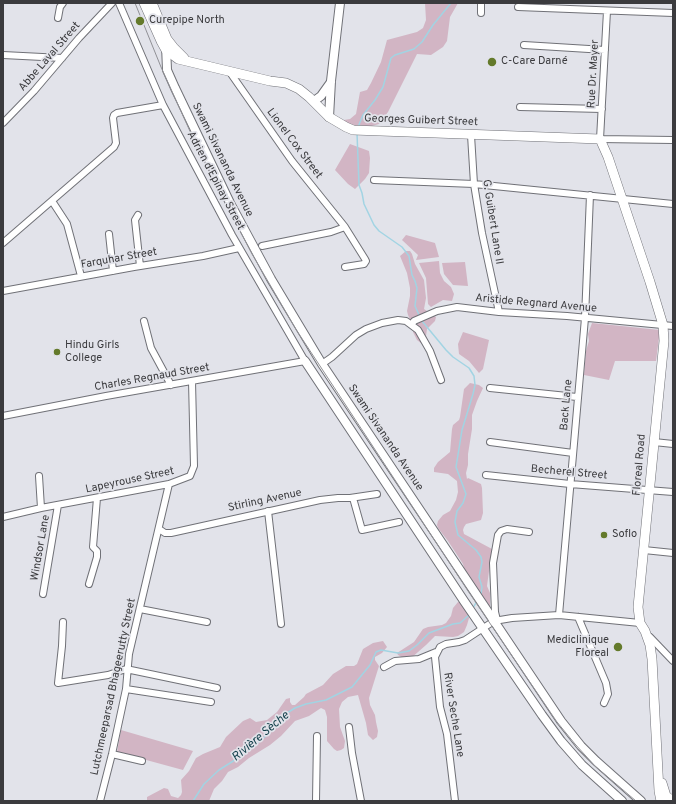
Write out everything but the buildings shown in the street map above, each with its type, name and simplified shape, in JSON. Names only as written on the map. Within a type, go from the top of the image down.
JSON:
[{"type":"main road","name":"Georges Guibert Street","points":[[144,3],[157,34],[166,50],[182,60],[270,81],[286,83],[298,89],[314,101],[330,117],[346,128],[358,131],[600,139]]},
{"type":"main road","points":[[152,3],[161,28],[182,60]]},
{"type":"main road","name":"Floreal Road","points":[[600,139],[608,157],[622,198],[663,325],[664,341],[638,608],[652,659],[659,791],[661,801]]},
{"type":"main road","points":[[658,760],[662,787],[666,796],[673,801]]},
{"type":"street","points":[[58,18],[60,7],[63,3]]},
{"type":"street","name":"Abbe Laval Street","points":[[3,123],[34,91],[112,3]]},
{"type":"street","name":"Adrien d'Epinay Street","points":[[119,3],[163,105],[239,248],[305,361]]},
{"type":"street","points":[[330,117],[331,81],[340,3]]},
{"type":"street","points":[[481,13],[482,3]]},
{"type":"street","points":[[520,6],[673,13]]},
{"type":"street","name":"Rue Dr. Mayer","points":[[600,139],[607,11]]},
{"type":"street","name":"Swami Sivananda Avenue","points":[[161,28],[166,41],[167,70],[175,88],[236,214],[271,279],[322,364],[471,586],[496,620],[543,695],[577,741],[613,777],[641,801]]},
{"type":"street","points":[[524,46],[605,50]]},
{"type":"street","points":[[3,55],[62,58]]},
{"type":"street","points":[[166,64],[172,60],[182,60]]},
{"type":"street","name":"Lionel Cox Street","points":[[229,71],[292,161],[345,227],[366,261],[364,264],[345,267]]},
{"type":"street","points":[[314,101],[321,96],[331,81]]},
{"type":"street","points":[[3,243],[114,147],[116,143],[113,118],[114,115],[117,113],[163,105]]},
{"type":"street","points":[[520,107],[602,109]]},
{"type":"street","name":"G. Guibert Lane II","points":[[471,135],[474,184],[482,233],[499,312]]},
{"type":"street","points":[[600,139],[673,140]]},
{"type":"street","points":[[374,180],[474,184],[673,204]]},
{"type":"street","name":"Back Lane","points":[[559,615],[585,318],[590,195]]},
{"type":"street","points":[[52,201],[67,224],[81,276]]},
{"type":"street","points":[[138,214],[134,220],[140,266]]},
{"type":"street","points":[[262,246],[331,232],[345,227]]},
{"type":"street","points":[[109,234],[112,271]]},
{"type":"street","name":"Farquhar Street","points":[[3,291],[81,276],[203,256],[239,248]]},
{"type":"street","name":"Aristide Regnard Avenue","points":[[413,323],[436,311],[457,307],[499,312],[673,326]]},
{"type":"street","points":[[144,320],[151,348],[171,385]]},
{"type":"street","points":[[322,364],[332,357],[356,334],[382,323],[398,320],[406,321],[413,323],[418,330],[430,351],[441,380]]},
{"type":"street","points":[[305,361],[464,601],[561,741],[582,765],[622,801]]},
{"type":"street","name":"Charles Regnaud Street","points":[[3,416],[106,396],[305,361]]},
{"type":"street","name":"Lapeyrouse Street","points":[[3,517],[41,508],[169,484],[190,476],[194,466],[192,381]]},
{"type":"street","points":[[490,388],[577,398]]},
{"type":"street","points":[[490,442],[573,453]]},
{"type":"street","points":[[654,442],[673,444]]},
{"type":"street","name":"Becherel Street","points":[[486,475],[570,484],[673,492]]},
{"type":"street","points":[[40,476],[41,508]]},
{"type":"street","name":"Lutchmeeparsad Bhageerutty Street","points":[[100,801],[126,689],[126,669],[169,484]]},
{"type":"street","name":"Stirling Avenue","points":[[159,529],[165,533],[171,533],[320,500],[353,498],[377,494]]},
{"type":"street","points":[[89,584],[97,557],[97,551],[93,547],[97,498]]},
{"type":"street","points":[[353,498],[362,530],[399,522]]},
{"type":"street","name":"Windsor Lane","points":[[43,594],[58,505]]},
{"type":"street","points":[[268,511],[281,624]]},
{"type":"street","points":[[496,620],[493,563],[498,535],[501,531],[507,529],[529,532]]},
{"type":"street","points":[[644,550],[673,553]]},
{"type":"street","points":[[140,609],[207,622]]},
{"type":"street","points":[[384,667],[395,661],[419,659],[436,652],[440,647],[446,644],[465,640],[481,625],[496,620],[559,615],[642,627],[655,644],[673,661]]},
{"type":"street","points":[[578,617],[606,683],[608,694],[604,703]]},
{"type":"street","points":[[63,622],[58,682],[108,675],[126,669],[217,688]]},
{"type":"street","name":"River Seche Lane","points":[[436,652],[435,657],[440,707],[447,734],[455,801]]},
{"type":"street","points":[[126,689],[211,702]]},
{"type":"street","points":[[349,727],[352,753],[361,801]]},
{"type":"street","points":[[316,801],[317,736]]},
{"type":"street","points":[[112,754],[142,761]]},
{"type":"shaded area","points":[[425,3],[458,3],[450,17],[447,41],[443,47],[431,55],[417,54],[388,112],[379,124],[357,130],[343,124],[344,120],[350,119],[356,114],[360,92],[367,90],[371,83],[381,62],[387,40],[417,32],[423,28],[426,20]]},
{"type":"shaded area","points":[[350,144],[369,151],[370,158],[369,173],[355,189],[335,170]]},
{"type":"shaded area","points":[[406,235],[435,243],[439,257],[416,260],[418,255],[402,240]]},
{"type":"shaded area","points":[[406,251],[410,251],[412,254],[415,264],[424,280],[426,298],[424,309],[436,317],[435,321],[427,329],[426,336],[429,345],[426,347],[417,340],[407,311],[410,288],[407,273],[400,256]]},
{"type":"shaded area","points":[[439,261],[440,273],[444,281],[451,287],[454,294],[452,301],[443,300],[431,307],[428,304],[426,278],[419,263]]},
{"type":"shaded area","points":[[465,262],[468,286],[453,285],[444,274],[442,263]]},
{"type":"shaded area","points":[[592,323],[660,330],[656,361],[615,361],[609,380],[584,375],[586,351],[589,341],[588,334]]},
{"type":"shaded area","points":[[463,332],[489,340],[483,369],[479,373],[469,361],[459,354],[458,344]]},
{"type":"shaded area","points":[[470,383],[479,385],[483,388],[472,415],[472,429],[466,473],[467,479],[468,478],[481,484],[483,513],[481,520],[466,524],[463,530],[464,534],[492,549],[487,586],[490,593],[490,609],[465,572],[463,564],[437,525],[438,521],[443,515],[450,511],[456,500],[458,492],[457,481],[448,474],[434,472],[434,468],[438,462],[450,452],[453,425],[459,420],[464,389]]},
{"type":"shaded area","points":[[458,602],[461,602],[467,611],[469,618],[464,632],[453,637],[435,636],[410,659],[405,659],[398,655],[397,653],[414,642],[423,629],[446,623],[451,616],[453,608]]},
{"type":"shaded area","points":[[383,641],[387,647],[382,653],[375,657],[375,660],[379,666],[369,698],[370,705],[375,715],[378,731],[377,737],[373,740],[368,735],[358,695],[348,697],[342,702],[339,709],[340,727],[345,741],[344,748],[341,750],[337,751],[327,741],[327,717],[325,710],[321,708],[309,716],[295,721],[270,745],[238,767],[228,772],[214,789],[209,801],[147,801],[147,797],[164,788],[168,789],[171,796],[178,798],[182,792],[181,780],[189,771],[196,758],[220,747],[226,737],[243,721],[250,718],[256,722],[267,720],[277,712],[286,699],[290,698],[292,705],[295,705],[306,694],[323,685],[333,674],[346,666],[354,666],[357,664],[363,649],[373,643]]},
{"type":"shaded area","points":[[121,730],[193,751],[183,770],[117,752]]},
{"type":"waterway","name":"Rivière Sèche","points":[[358,127],[363,115],[383,87],[391,58],[395,55],[414,49],[422,42],[433,25],[451,3]]},
{"type":"waterway","name":"Rivière Sèche","points":[[357,133],[359,185],[364,204],[374,225],[379,231],[402,247],[409,256],[412,275],[417,288],[415,306],[420,317]]},
{"type":"waterway","name":"Rivière Sèche","points":[[422,321],[446,350],[469,368],[474,376],[475,385],[462,430],[456,467],[466,494],[463,503],[457,511],[455,522],[458,535],[476,550],[481,557],[482,562],[479,577],[482,587],[481,594]]},
{"type":"waterway","name":"Rivière Sèche","points":[[473,608],[477,601]]},
{"type":"waterway","name":"Rivière Sèche","points":[[193,801],[204,784],[219,770],[246,753],[268,734],[287,713],[306,704],[326,700],[352,687],[370,665],[376,652],[381,650],[398,653],[409,651],[429,633],[460,623],[469,615]]},
{"type":"tram line","points":[[135,3],[161,67],[203,160],[252,254],[297,331],[468,591],[557,722],[595,766],[636,801]]},
{"type":"place","name":"Curepipe North","points":[[140,21]]},
{"type":"place","name":"C-Care Darné","points":[[492,62]]},
{"type":"place","name":"Hindu Girls College","points":[[57,352]]},
{"type":"place","name":"Soflo","points":[[604,535]]},
{"type":"place","name":"Mediclinique Floreal","points":[[618,647]]}]
